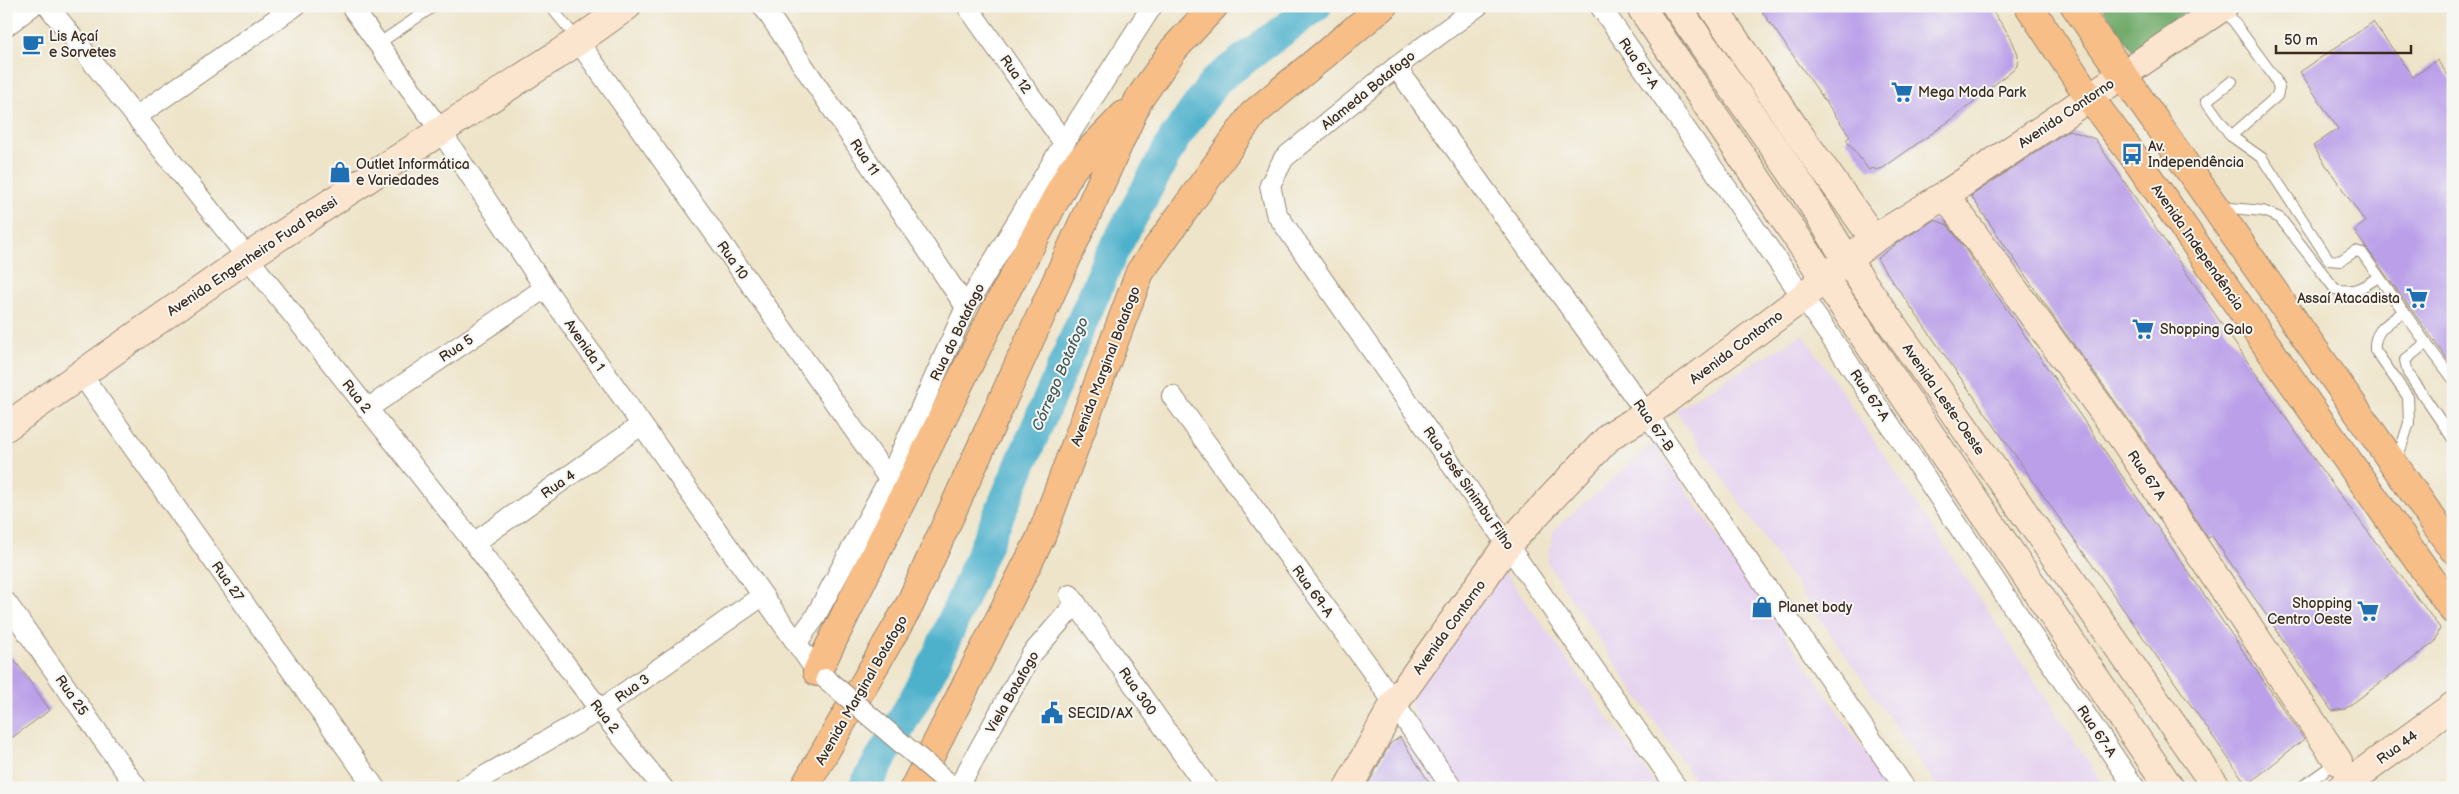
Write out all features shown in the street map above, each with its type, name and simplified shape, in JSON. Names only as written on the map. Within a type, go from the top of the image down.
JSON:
[{"type":"main road","name":"Avenida Engenheiro Fuad Rassi","points":[[6,427],[248,257],[578,41],[627,6]]},
{"type":"main road","name":"Avenida Marginal Botafogo","points":[[804,788],[910,604],[1139,99],[1174,49],[1214,6]]},
{"type":"main road","name":"Avenida Marginal Botafogo","points":[[914,788],[1041,537],[1140,272],[1254,114],[1383,6]]},
{"type":"main road","points":[[1640,6],[1824,278],[1852,345],[2170,788]]},
{"type":"main road","name":"Avenida Leste-Oeste","points":[[1676,6],[1803,189],[1847,260],[2217,788]]},
{"type":"main road","points":[[1712,6],[1798,133],[1874,239]]},
{"type":"main road","name":"Avenida Independência","points":[[2029,6],[2090,98],[2132,154],[2453,610]]},
{"type":"main road","points":[[2075,6],[2216,206],[2453,550]]},
{"type":"main road","name":"Avenida Contorno","points":[[1348,788],[1394,704],[1508,544],[1611,435],[1647,414],[1802,297],[1874,239],[1945,195],[2224,7]]},
{"type":"main road","points":[[822,676],[995,311],[1072,169],[1139,99]]},
{"type":"main road","points":[[1798,133],[1803,189]]},
{"type":"main road","name":"Rua 67 A","points":[[1945,195],[2124,440],[2346,779]]},
{"type":"main road","name":"Rua 44","points":[[2346,779],[2453,706]]},
{"type":"street","points":[[6,26],[32,6]]},
{"type":"street","name":"Rua 2","points":[[48,6],[474,543],[600,710],[663,788]]},
{"type":"street","points":[[137,116],[294,6]]},
{"type":"street","name":"Avenida 1","points":[[351,6],[440,130],[545,288],[641,425],[762,596],[822,676],[952,786]]},
{"type":"street","name":"Rua 11","points":[[763,6],[966,308]]},
{"type":"street","name":"Rua 12","points":[[967,6],[1064,143]]},
{"type":"street","name":"Rua do Botafogo","points":[[797,642],[814,619],[889,479],[966,308],[1064,143],[1152,6]]},
{"type":"street","name":"Alameda Botafogo","points":[[1270,185],[1284,158],[1396,67],[1478,6]]},
{"type":"street","name":"Rua 67-A","points":[[1600,6],[1802,297],[1852,345],[2135,788]]},
{"type":"street","name":"Rua 10","points":[[578,41],[889,479]]},
{"type":"street","name":"Rua 67-B","points":[[1396,67],[1647,414],[1905,788]]},
{"type":"street","name":"Rua José Sinimbu Filho","points":[[1270,185],[1276,213],[1677,788]]},
{"type":"street","name":"Rua 5","points":[[367,409],[545,288]]},
{"type":"street","name":"Rua 27","points":[[81,374],[375,788]]},
{"type":"street","name":"Rua 69-A","points":[[1172,396],[1394,704],[1452,788]]},
{"type":"street","name":"Rua 4","points":[[474,543],[641,425]]},
{"type":"street","name":"Rua 3","points":[[464,788],[600,710],[762,596]]},
{"type":"street","name":"Viela Botafogo","points":[[952,786],[1031,655],[1073,599]]},
{"type":"street","name":"Rua 300","points":[[1073,599],[1207,788]]},
{"type":"street","name":"Rua 25","points":[[6,602],[137,788]]},
{"type":"street","points":[[486,788],[495,769]]},
{"type":"lane","points":[[378,44],[434,6]]},
{"type":"lane","points":[[550,6],[578,41]]},
{"type":"lane","points":[[2224,7],[2275,78],[2279,88],[2278,96],[2231,136]]},
{"type":"lane","points":[[2232,81],[2206,101],[2231,136],[2262,158],[2329,260],[2340,261],[2358,251],[2362,253],[2378,278],[2453,379]]},
{"type":"lane","points":[[2216,206],[2263,211],[2280,218],[2335,289],[2346,292],[2360,289],[2378,278]]},
{"type":"lane","points":[[2395,465],[2409,422],[2408,397],[2375,350],[2374,340],[2378,332],[2403,312]]},
{"type":"lane","points":[[2426,343],[2405,360],[2405,365],[2408,373],[2453,439]]},
{"type":"lane","name":"Rua 44","points":[[2300,788],[2346,779]]},
{"type":"shaded area","points":[[1803,334],[2106,788],[1938,788],[1675,410]]},
{"type":"shaded area","points":[[1654,443],[1890,788],[1700,788],[1547,563],[1554,530]]},
{"type":"shaded area","points":[[1505,572],[1658,788],[1458,788],[1422,736],[1412,707],[1415,685]]},
{"type":"shaded area","points":[[1412,744],[1442,788],[1386,788]]},
{"type":"green space","points":[[2101,6],[2193,6],[2133,51]]},
{"type":"building","name":"Mega Moda Park","points":[[1758,6],[1989,6],[2010,36],[2018,54],[2017,66],[1955,117],[1883,168],[1877,170],[1872,168],[1869,170],[1846,140],[1850,136]]},
{"type":"building","points":[[2373,22],[2413,77],[2437,60],[2453,82],[2453,367],[2354,231],[2365,222],[2313,146],[2338,129],[2300,72]]},
{"type":"building","name":"Shopping Galo","points":[[2069,130],[2095,139],[2321,469],[2440,628],[2435,642],[2345,709],[2332,711],[2212,536],[2208,538],[2137,431],[2058,323],[1971,196]]},
{"type":"building","points":[[1934,220],[1948,225],[2304,739],[2247,785],[1877,259],[1897,243]]},
{"type":"building","points":[[6,648],[50,710],[6,742]]},
{"type":"building","points":[[1400,737],[1433,788],[1366,788],[1390,744]]},
{"type":"waterway","name":"Córrego Botafogo","points":[[864,788],[934,665],[1111,255],[1174,139],[1216,80],[1316,6]]},
{"type":"place","name":"Lis Açaí e Sorvetes","points":[[33,44]]},
{"type":"place","name":"Mega Moda Park","points":[[1902,92]]},
{"type":"place","name":"Av. Independência","points":[[2132,154]]},
{"type":"place","name":"Outlet Informática e Variedades","points":[[340,172]]},
{"type":"place","name":"Assaí Atacadista","points":[[2417,298]]},
{"type":"place","name":"Shopping Galo","points":[[2143,329]]},
{"type":"place","name":"Planet body","points":[[1762,607]]},
{"type":"place","name":"Shopping Centro Oeste","points":[[2368,611]]},
{"type":"place","name":"SECID/AX","points":[[1052,713]]}]
